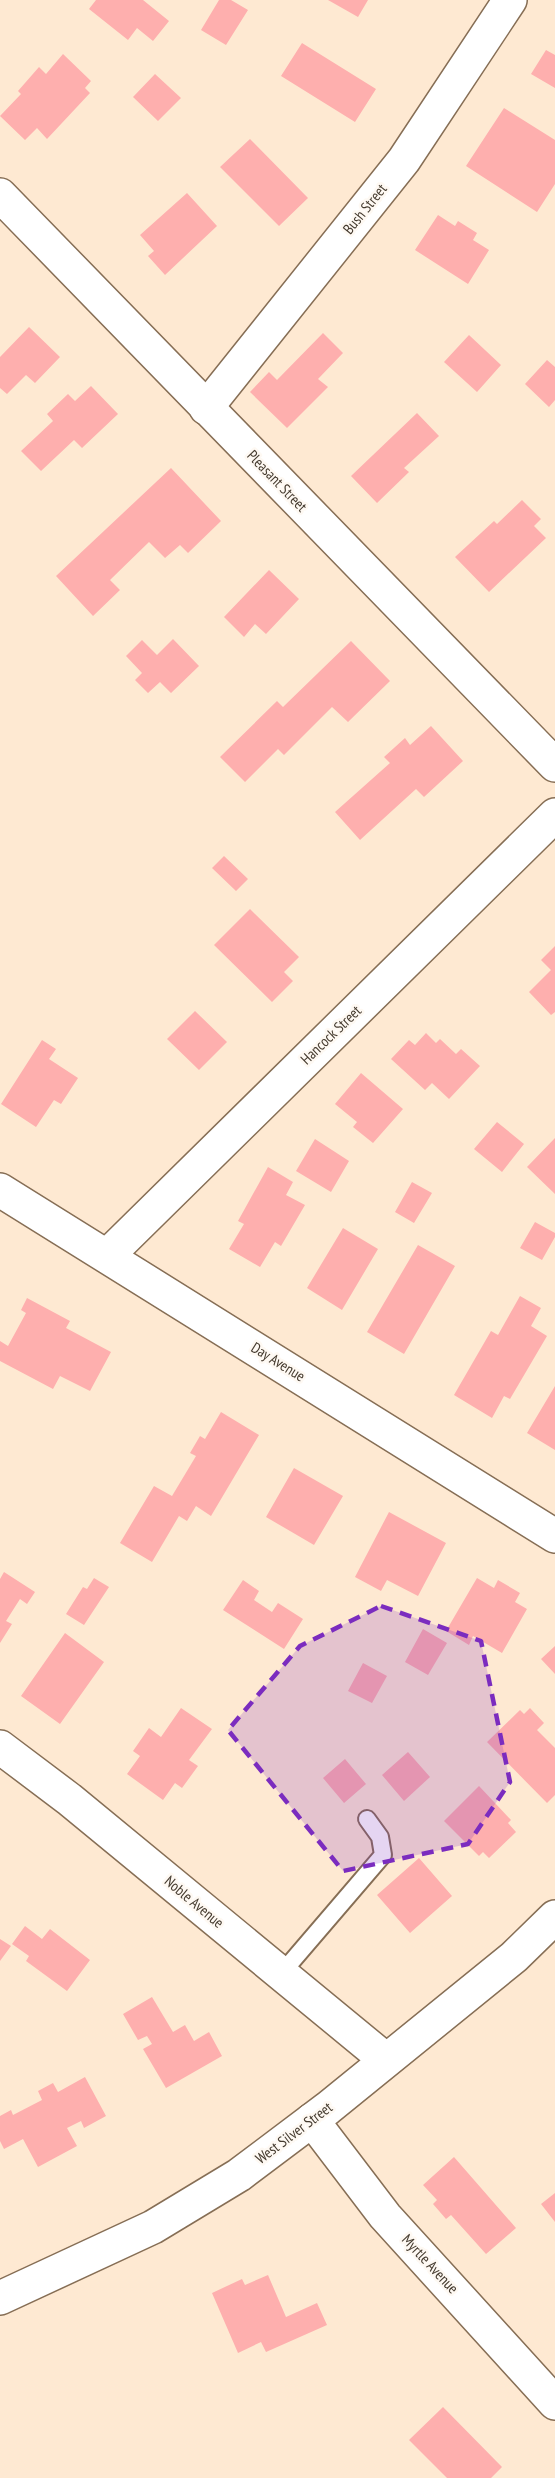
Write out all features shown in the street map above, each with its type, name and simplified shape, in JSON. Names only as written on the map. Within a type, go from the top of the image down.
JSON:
[{"type":"street","name":"Bush Street","points":[[206,408],[404,160],[510,0]]},
{"type":"street","name":"Pleasant Street","points":[[0,195],[555,765]]},
{"type":"street","name":"Hancock Street","points":[[107,1256],[555,815]]},
{"type":"street","name":"Day Avenue","points":[[0,1190],[555,1536]]},
{"type":"street","name":"Noble Avenue","points":[[0,1747],[69,1799],[386,2060]]},
{"type":"street","name":"West Silver Street","points":[[0,2298],[153,2227],[239,2175],[312,2121],[514,1956],[555,1917]]},
{"type":"street","name":"Myrtle Avenue","points":[[312,2121],[385,2216],[490,2328],[555,2403]]},
{"type":"lane","points":[[281,1974],[383,1855],[380,1837],[367,1820]]},
{"type":"highlighted area","points":[[381,1606],[481,1641],[510,1782],[468,1844],[343,1871],[228,1730],[300,1646]]},
{"type":"building","points":[[96,0],[143,0],[169,21],[153,41],[137,28],[128,40],[89,9]]},
{"type":"building","points":[[219,0],[231,0],[248,10],[226,45],[201,30]]},
{"type":"building","points":[[328,0],[368,0],[358,17]]},
{"type":"building","points":[[302,43],[376,89],[355,122],[281,76]]},
{"type":"building","points":[[546,50],[555,55],[555,88],[531,74]]},
{"type":"building","points":[[63,54],[91,81],[85,88],[90,93],[47,139],[37,128],[25,140],[0,116],[21,94],[18,91],[39,67],[46,74]]},
{"type":"building","points":[[155,74],[181,98],[158,121],[133,97]]},
{"type":"building","points":[[504,108],[555,140],[555,184],[537,212],[466,166]]},
{"type":"building","points":[[250,139],[308,198],[279,226],[220,167]]},
{"type":"building","points":[[187,193],[217,226],[165,275],[148,256],[154,251],[140,235]]},
{"type":"building","points":[[438,215],[455,226],[458,221],[477,233],[473,240],[489,250],[468,284],[415,250]]},
{"type":"building","points":[[29,327],[60,357],[35,383],[26,375],[7,394],[0,388],[0,357]]},
{"type":"building","points":[[323,333],[343,353],[318,379],[328,387],[287,428],[250,392],[269,372],[277,380]]},
{"type":"building","points":[[469,335],[501,365],[477,392],[444,362]]},
{"type":"building","points":[[547,360],[555,367],[555,400],[549,407],[525,384]]},
{"type":"building","points":[[91,386],[118,414],[82,448],[74,440],[41,471],[21,451],[53,421],[47,414],[68,394],[75,401]]},
{"type":"building","points":[[417,413],[439,436],[404,468],[409,472],[377,503],[351,476]]},
{"type":"building","points":[[171,468],[221,521],[188,553],[180,545],[165,558],[149,542],[110,580],[120,590],[93,616],[56,576]]},
{"type":"building","points":[[522,500],[541,519],[534,526],[546,538],[489,592],[455,557],[494,521],[497,524]]},
{"type":"building","points":[[269,570],[299,599],[266,634],[255,624],[244,637],[224,617]]},
{"type":"building","points":[[173,639],[199,666],[171,693],[160,682],[148,693],[135,680],[142,673],[126,656],[142,640],[157,655]]},
{"type":"building","points":[[351,641],[390,681],[348,722],[332,707],[284,755],[278,749],[245,782],[220,757],[277,701],[283,707]]},
{"type":"building","points":[[431,726],[463,761],[424,797],[416,789],[360,840],[335,812],[390,763],[384,757],[405,738],[410,745]]},
{"type":"building","points":[[224,856],[248,879],[236,891],[212,868]]},
{"type":"building","points":[[250,909],[299,957],[284,972],[293,981],[272,1002],[214,945]]},
{"type":"building","points":[[555,946],[555,1012],[551,1015],[529,992],[551,970],[541,960]]},
{"type":"building","points":[[195,1011],[227,1042],[199,1070],[167,1039]]},
{"type":"building","points":[[426,1033],[436,1043],[440,1039],[456,1054],[461,1049],[480,1066],[449,1099],[432,1083],[425,1090],[391,1059],[409,1040],[415,1045]]},
{"type":"building","points":[[42,1040],[56,1049],[49,1059],[78,1078],[61,1104],[54,1100],[36,1127],[1,1104]]},
{"type":"building","points":[[361,1073],[403,1109],[373,1143],[353,1127],[357,1122],[335,1104]]},
{"type":"building","points":[[497,1122],[524,1144],[502,1172],[474,1149]]},
{"type":"building","points":[[555,1138],[555,1194],[527,1167]]},
{"type":"building","points":[[315,1139],[349,1161],[331,1192],[296,1171]]},
{"type":"building","points":[[268,1167],[293,1182],[286,1195],[305,1205],[281,1246],[275,1242],[260,1267],[229,1249],[244,1224],[238,1221]]},
{"type":"building","points":[[412,1182],[432,1193],[414,1223],[395,1212]]},
{"type":"building","points":[[535,1222],[555,1233],[542,1260],[520,1248]]},
{"type":"building","points":[[343,1228],[378,1249],[342,1310],[307,1288]]},
{"type":"building","points":[[418,1245],[455,1266],[404,1354],[367,1332]]},
{"type":"building","points":[[520,1296],[541,1308],[531,1326],[547,1336],[510,1399],[504,1396],[492,1418],[454,1395],[491,1331],[498,1335]]},
{"type":"building","points":[[27,1298],[70,1321],[66,1328],[111,1352],[90,1391],[60,1376],[53,1389],[0,1361],[0,1341],[8,1346],[26,1313],[21,1310]]},
{"type":"building","points":[[555,1386],[555,1450],[527,1433]]},
{"type":"building","points":[[221,1412],[259,1435],[211,1516],[196,1506],[187,1521],[179,1516],[152,1562],[120,1543],[154,1486],[172,1496],[196,1456],[190,1453],[200,1436],[205,1439]]},
{"type":"building","points":[[294,1468],[343,1496],[314,1545],[266,1517]]},
{"type":"building","points":[[389,1512],[446,1543],[418,1596],[387,1580],[381,1591],[355,1577]]},
{"type":"building","points":[[4,1572],[35,1592],[27,1604],[20,1599],[6,1621],[12,1624],[0,1643],[0,1579]]},
{"type":"building","points":[[94,1578],[109,1587],[84,1625],[66,1614],[83,1587],[87,1589]]},
{"type":"building","points":[[477,1578],[494,1588],[498,1580],[520,1593],[515,1602],[527,1609],[502,1653],[473,1636],[469,1645],[446,1631]]},
{"type":"building","points":[[243,1580],[259,1591],[254,1600],[272,1612],[278,1603],[303,1619],[284,1649],[223,1610]]},
{"type":"building","points":[[423,1629],[447,1643],[428,1675],[405,1662]]},
{"type":"building","points":[[65,1633],[104,1662],[60,1724],[21,1696]]},
{"type":"building","points":[[555,1646],[555,1674],[541,1659]]},
{"type":"building","points":[[363,1663],[387,1676],[372,1703],[348,1691]]},
{"type":"building","points":[[181,1708],[212,1729],[189,1760],[198,1766],[182,1788],[175,1783],[163,1800],[127,1774],[140,1756],[133,1751],[149,1728],[161,1737]]},
{"type":"building","points":[[530,1708],[544,1723],[537,1730],[555,1748],[555,1795],[547,1803],[487,1742],[520,1710],[524,1714]]},
{"type":"building","points":[[408,1752],[430,1777],[404,1801],[382,1775]]},
{"type":"building","points":[[345,1759],[366,1784],[344,1803],[323,1778]]},
{"type":"building","points":[[479,1786],[511,1820],[508,1823],[516,1832],[489,1858],[483,1852],[479,1856],[444,1821]]},
{"type":"building","points":[[419,1858],[452,1896],[410,1933],[377,1895]]},
{"type":"building","points":[[25,1926],[42,1939],[50,1929],[90,1960],[67,1991],[26,1961],[29,1956],[12,1944]]},
{"type":"building","points":[[0,1939],[11,1946],[0,1961]]},
{"type":"building","points":[[152,1997],[173,2032],[185,2025],[194,2041],[209,2032],[222,2056],[166,2088],[143,2049],[152,2044],[147,2036],[138,2040],[123,2014]]},
{"type":"building","points":[[85,2077],[106,2116],[84,2128],[81,2121],[67,2128],[77,2146],[38,2167],[23,2139],[4,2149],[0,2141],[0,2116],[11,2110],[13,2115],[42,2100],[38,2091],[53,2083],[58,2092]]},
{"type":"building","points":[[454,2157],[516,2228],[486,2254],[451,2215],[446,2219],[433,2204],[437,2200],[423,2185]]},
{"type":"building","points":[[555,2193],[555,2222],[541,2204]]},
{"type":"building","points":[[268,2275],[286,2317],[317,2303],[327,2325],[266,2352],[261,2342],[238,2353],[212,2293],[242,2279],[245,2285]]},
{"type":"building","points":[[443,2407],[502,2467],[491,2478],[447,2478],[409,2440]]}]
